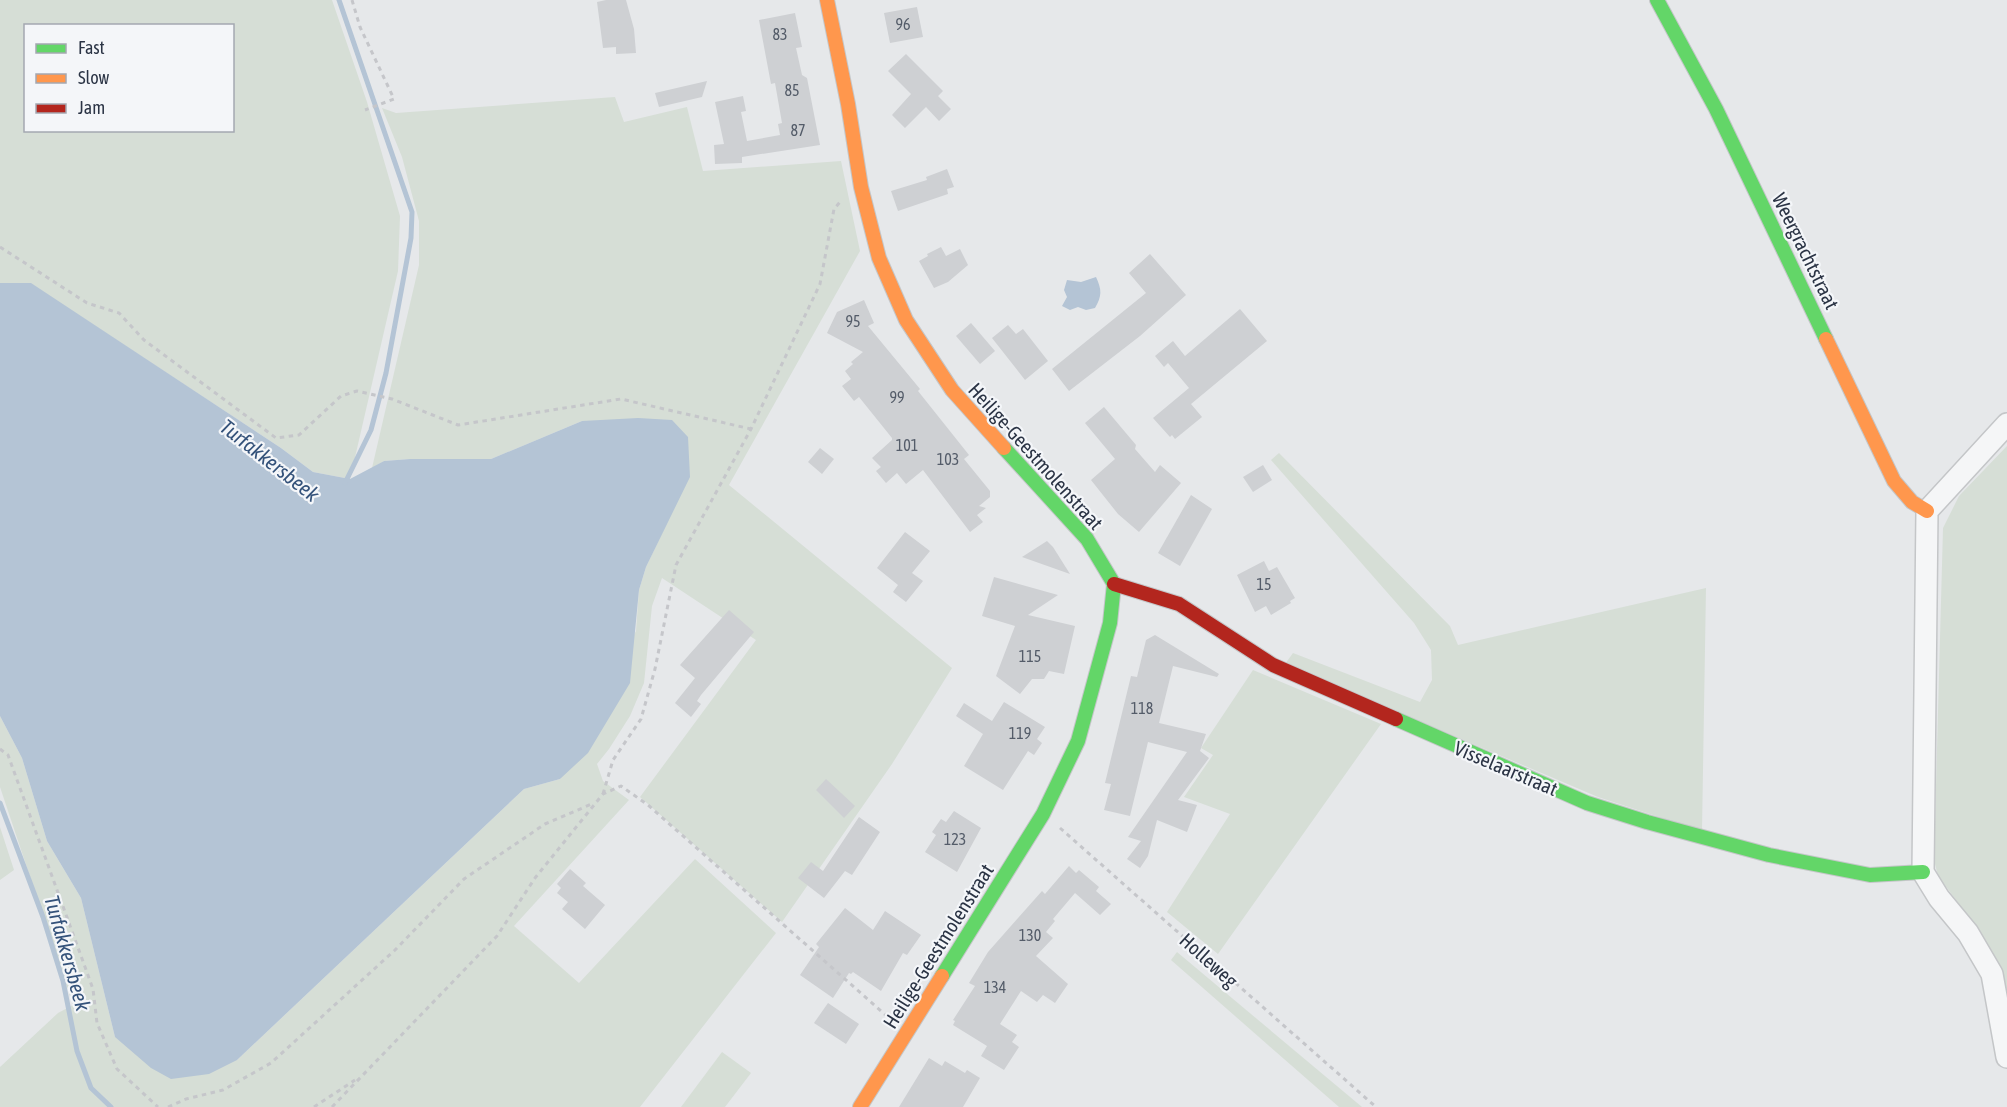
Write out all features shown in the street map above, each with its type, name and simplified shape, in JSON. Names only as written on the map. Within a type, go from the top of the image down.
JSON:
[{"type":"street","name":"Heilige-Geestmolenstraat","points":[[827,0],[848,104],[861,187],[879,258],[906,320],[952,390],[1087,539],[1114,584],[1110,623],[1078,741],[1043,814],[860,1107]]},
{"type":"street","name":"Weergrachtstraat","points":[[1657,0],[1716,109],[1894,481],[1912,502],[1927,511]]},
{"type":"street","points":[[2007,424],[1927,511],[1923,872],[1939,898],[1968,933],[1992,974],[2007,1057]]},
{"type":"street","name":"Visselaarstraat","points":[[1114,584],[1179,604],[1273,665],[1587,802],[1647,822],[1769,855],[1870,875],[1923,872]]},
{"type":"path","points":[[352,0],[360,27],[394,99],[365,110]]},
{"type":"path","points":[[332,1107],[497,936],[535,878],[603,794],[613,760],[641,719],[655,669],[676,565],[751,429],[820,284],[834,209],[848,195],[861,187]]},
{"type":"path","points":[[0,247],[87,303],[119,314],[144,340],[276,438],[299,435],[341,396],[357,391],[392,399],[458,425],[621,399],[751,429]]},
{"type":"path","points":[[0,749],[8,755],[93,990],[97,1023],[117,1069],[158,1107]]},
{"type":"path","points":[[603,794],[621,786],[648,805],[889,1018],[910,1026]]},
{"type":"path","points":[[168,1107],[186,1099],[224,1090],[271,1063],[395,950],[464,879],[545,824],[596,802]]},
{"type":"path","name":"Holleweg","points":[[1043,814],[1376,1107]]},
{"type":"path","points":[[314,1107],[360,1078]]},
{"type":"shaded area","points":[[0,0],[332,0],[367,102],[400,216],[398,271],[350,479],[313,472],[281,448],[31,284],[0,283]]},
{"type":"shaded area","points":[[615,97],[624,122],[687,107],[703,171],[841,161],[860,251],[729,485],[952,668],[892,764],[782,922],[640,797],[756,640],[662,578],[652,606],[644,683],[630,716],[597,764],[603,781],[629,800],[514,926],[579,983],[695,859],[776,933],[640,1107],[0,1107],[0,1067],[58,1013],[73,1005],[0,787],[0,716],[22,758],[47,841],[81,898],[115,1037],[237,1060],[524,789],[560,779],[636,631],[639,590],[646,567],[664,529],[582,421],[491,459],[410,459],[384,461],[372,468],[419,265],[419,221],[402,157],[382,108],[396,113]]},
{"type":"shaded area","points":[[2007,446],[2007,996],[2000,965],[1938,876],[1934,860],[1943,528],[1959,496]]},
{"type":"shaded area","points":[[1279,453],[1450,626],[1458,645],[1706,588],[1702,831],[1598,797],[1285,664],[1293,653],[1420,702],[1432,680],[1431,650],[1414,623],[1271,460]]},
{"type":"shaded area","points":[[1253,670],[1381,724],[1218,954],[1167,912],[1230,814],[1184,797],[1213,755],[1201,748]]},
{"type":"shaded area","points":[[0,827],[14,870],[0,880]]},
{"type":"shaded area","points":[[1177,952],[1362,1107],[1339,1107],[1171,960]]},
{"type":"shaded area","points":[[722,1052],[751,1073],[725,1107],[681,1107]]},
{"type":"water","points":[[1096,277],[1100,293],[1095,308],[1086,310],[1078,307],[1070,310],[1062,306],[1067,297],[1064,290],[1067,280],[1081,282]]},
{"type":"water","points":[[0,283],[31,283],[281,448],[313,472],[350,479],[384,461],[491,459],[582,421],[638,418],[672,420],[688,437],[690,477],[646,567],[639,590],[630,683],[588,753],[560,779],[524,789],[237,1060],[209,1074],[171,1079],[151,1068],[115,1037],[81,898],[47,841],[22,758],[0,716]]},
{"type":"building","points":[[626,0],[634,29],[636,53],[616,54],[616,47],[603,48],[597,2]]},
{"type":"building","points":[[917,7],[923,37],[890,43],[884,13]]},
{"type":"building","points":[[795,13],[802,47],[796,48],[802,75],[807,78],[820,145],[742,157],[742,163],[715,164],[714,145],[724,144],[715,102],[743,96],[746,111],[741,112],[747,141],[780,135],[778,124],[782,123],[775,83],[771,84],[759,20]]},
{"type":"building","points":[[906,54],[943,91],[938,96],[951,109],[939,121],[926,107],[905,128],[892,115],[911,94],[888,71]]},
{"type":"building","points":[[707,81],[702,97],[659,107],[655,93]]},
{"type":"building","points":[[947,169],[954,187],[947,189],[948,194],[898,211],[891,191],[927,180],[926,177]]},
{"type":"building","points":[[941,247],[946,256],[960,249],[968,265],[948,282],[934,288],[919,261]]},
{"type":"building","points":[[1150,254],[1186,295],[1140,336],[1069,391],[1052,369],[1146,293],[1129,273]]},
{"type":"building","points":[[864,300],[874,323],[868,326],[920,389],[918,391],[969,455],[964,459],[990,491],[990,497],[979,506],[986,508],[977,515],[983,522],[970,532],[923,470],[906,484],[897,473],[886,483],[876,471],[881,467],[872,458],[892,438],[859,397],[854,401],[842,386],[851,379],[845,371],[853,364],[851,362],[863,352],[827,333],[837,312]]},
{"type":"building","points":[[1240,309],[1267,341],[1191,404],[1202,417],[1175,439],[1172,435],[1170,437],[1153,418],[1189,388],[1168,363],[1164,367],[1155,356],[1173,341],[1185,356]]},
{"type":"building","points":[[971,323],[995,351],[980,364],[956,336]]},
{"type":"building","points":[[1008,325],[1016,334],[1023,329],[1048,361],[1025,380],[992,338]]},
{"type":"building","points":[[1104,407],[1155,472],[1160,465],[1181,483],[1139,532],[1118,514],[1091,480],[1115,459],[1085,423]]},
{"type":"building","points":[[820,448],[834,459],[822,474],[808,462]]},
{"type":"building","points":[[1263,465],[1272,480],[1253,492],[1243,477]]},
{"type":"building","points":[[1191,495],[1212,509],[1180,566],[1158,553]]},
{"type":"building","points":[[905,532],[930,551],[912,573],[923,581],[906,602],[893,592],[898,585],[877,568]]},
{"type":"building","points":[[1047,541],[1053,547],[1070,574],[1022,557]]},
{"type":"building","points":[[1264,561],[1269,571],[1277,567],[1295,598],[1271,615],[1266,606],[1255,612],[1237,575]]},
{"type":"building","points":[[994,577],[1058,595],[1028,615],[1075,626],[1064,674],[1049,671],[1044,679],[1032,679],[1020,694],[996,676],[1015,626],[982,616]]},
{"type":"building","points":[[729,610],[754,632],[701,695],[697,701],[701,704],[691,717],[675,703],[695,678],[680,665]]},
{"type":"building","points":[[1155,635],[1219,674],[1217,677],[1173,666],[1159,723],[1206,734],[1200,751],[1209,758],[1178,800],[1197,805],[1187,832],[1157,820],[1148,856],[1140,868],[1127,859],[1141,841],[1128,837],[1187,752],[1148,742],[1130,816],[1104,810],[1111,784],[1105,783],[1131,676],[1137,677],[1146,640]]},
{"type":"building","points":[[1004,702],[1045,727],[1037,739],[1042,743],[1034,755],[1028,751],[1003,790],[964,766],[983,734],[956,716],[964,703],[992,721]]},
{"type":"building","points":[[826,779],[855,806],[844,818],[816,790]]},
{"type":"building","points":[[954,811],[981,828],[957,872],[925,852],[936,835],[932,832],[941,819],[946,822]]},
{"type":"building","points":[[859,817],[880,832],[852,875],[845,871],[824,898],[798,878],[811,862],[823,871]]},
{"type":"building","points":[[1069,866],[1076,873],[1079,870],[1099,887],[1096,891],[1111,904],[1100,915],[1075,893],[1053,919],[1055,921],[1046,932],[1053,938],[1036,956],[1068,984],[1055,1003],[1043,995],[1037,1002],[1021,991],[1000,1024],[1017,1035],[1012,1042],[1019,1047],[1004,1070],[981,1056],[987,1046],[953,1025],[955,1021],[953,1020],[975,986],[969,983],[988,952],[1042,891],[1045,894]]},
{"type":"building","points":[[570,869],[586,883],[583,886],[605,905],[585,929],[562,909],[568,902],[557,893],[561,888],[557,884]]},
{"type":"building","points":[[845,908],[873,930],[885,911],[921,935],[907,955],[903,953],[881,991],[853,972],[849,973],[833,998],[800,975],[819,947],[816,944]]},
{"type":"building","points":[[828,1003],[859,1024],[846,1044],[814,1023]]},
{"type":"building","points":[[929,1058],[942,1066],[945,1061],[965,1073],[967,1070],[980,1078],[963,1107],[899,1107]]},
{"type":"waterway","name":"Turfakkersbeek","points":[[339,0],[412,212],[411,238],[386,373],[371,430],[345,483]]},
{"type":"waterway","name":"Turfakkersbeek","points":[[0,803],[43,917],[63,981],[77,1051],[91,1088],[111,1107]]},
{"type":"traffic: fast","points":[[1657,0],[1716,109],[1826,339]]},
{"type":"traffic: fast","points":[[942,976],[1043,814],[1078,741],[1110,623],[1114,584],[1087,539],[1004,448]]},
{"type":"traffic: fast","points":[[1396,719],[1587,803],[1647,822],[1769,855],[1870,875],[1923,872]]},
{"type":"traffic: slow","points":[[827,0],[848,104],[861,187],[879,258],[906,320],[952,390],[1004,448]]},
{"type":"traffic: slow","points":[[1826,339],[1894,481],[1912,502],[1927,511]]},
{"type":"traffic: slow","points":[[860,1107],[942,976]]},
{"type":"traffic: jam","points":[[1114,584],[1179,604],[1273,665],[1396,719]]}]
